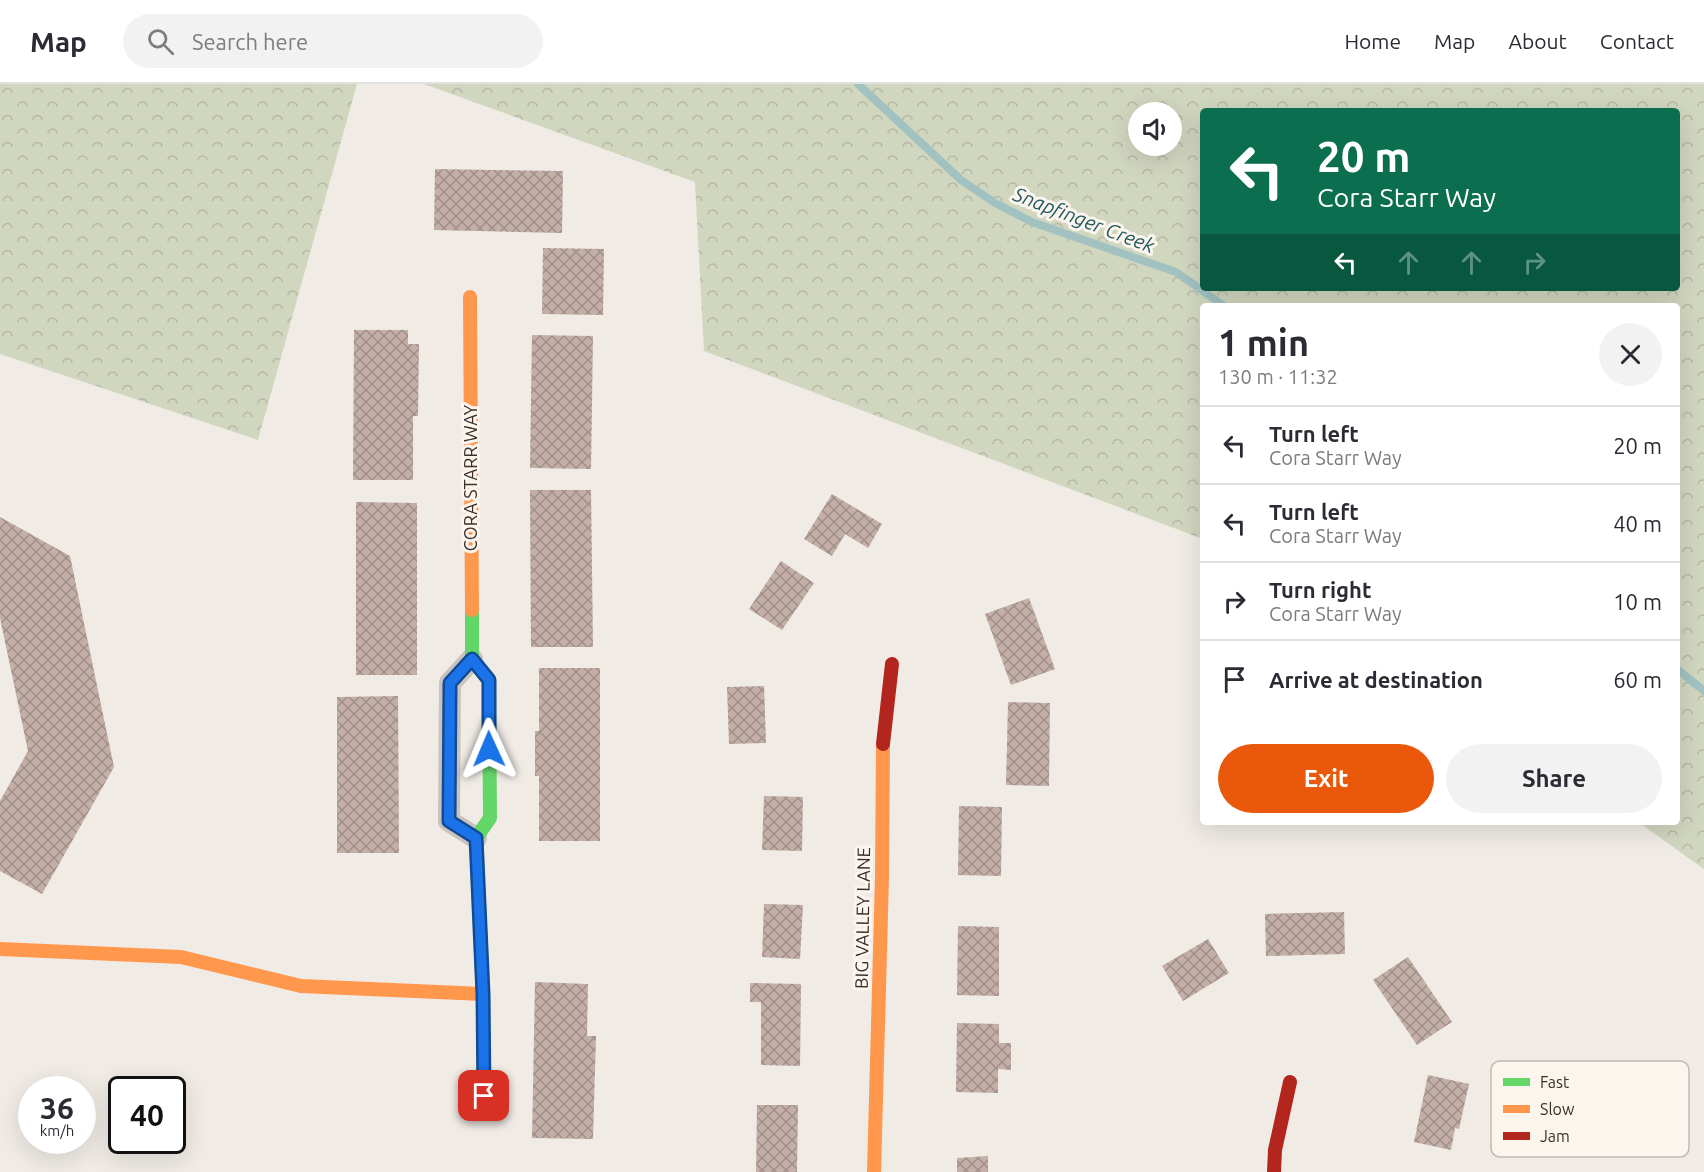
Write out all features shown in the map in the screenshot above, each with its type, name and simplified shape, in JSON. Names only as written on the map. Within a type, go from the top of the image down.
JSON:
[{"type":"street","name":"CORA STARR WAY","points":[[470,297],[472,659]]},
{"type":"street","points":[[476,838],[449,821],[450,683],[472,659],[489,680],[490,818],[476,838],[483,994],[484,1096]]},
{"type":"street","name":"BIG VALLEY LANE","points":[[874,1172],[883,744],[892,664]]},
{"type":"street","points":[[0,949],[181,957],[302,986],[483,994]]},
{"type":"street","points":[[1274,1172],[1275,1150],[1290,1082]]},
{"type":"green space","points":[[0,84],[357,84],[258,440],[0,354]]},
{"type":"green space","points":[[424,84],[1704,84],[1704,869],[1642,825],[1680,825],[1680,303],[1200,303],[1200,538],[704,351],[695,182]]},
{"type":"building","points":[[435,169],[563,171],[562,233],[434,230]]},
{"type":"building","points":[[543,248],[604,249],[603,315],[542,314]]},
{"type":"building","points":[[354,330],[408,330],[408,344],[419,344],[418,416],[413,416],[413,480],[353,480]]},
{"type":"building","points":[[532,335],[593,336],[591,469],[530,468]]},
{"type":"building","points":[[530,490],[591,490],[593,647],[531,647]]},
{"type":"building","points":[[832,494],[882,524],[868,548],[845,534],[832,556],[804,539]]},
{"type":"building","points":[[356,502],[417,503],[417,675],[356,675]]},
{"type":"building","points":[[0,517],[70,556],[114,767],[42,894],[0,871],[0,801],[28,751],[0,618]]},
{"type":"building","points":[[781,561],[814,583],[782,630],[749,609]]},
{"type":"building","points":[[1029,598],[1055,669],[1011,685],[985,614]]},
{"type":"building","points":[[539,668],[600,668],[600,841],[539,841],[539,776],[535,776],[535,731],[539,731]]},
{"type":"building","points":[[764,686],[766,743],[729,744],[727,687]]},
{"type":"building","points":[[398,696],[399,853],[337,853],[337,697]]},
{"type":"building","points":[[1008,702],[1050,703],[1049,786],[1006,785]]},
{"type":"building","points":[[764,796],[803,797],[802,851],[762,850]]},
{"type":"building","points":[[959,806],[1002,807],[1001,876],[958,875]]},
{"type":"building","points":[[764,904],[803,905],[800,959],[762,957]]},
{"type":"building","points":[[1344,912],[1345,954],[1266,956],[1265,914]]},
{"type":"building","points":[[958,926],[999,927],[999,996],[957,995]]},
{"type":"building","points":[[1208,939],[1229,973],[1183,1001],[1162,966]]},
{"type":"building","points":[[1408,957],[1452,1022],[1417,1045],[1373,980]]},
{"type":"building","points":[[535,982],[588,984],[587,1036],[596,1036],[593,1139],[532,1138]]},
{"type":"building","points":[[750,983],[801,984],[800,1066],[761,1065],[761,1002],[750,1002]]},
{"type":"building","points":[[957,1023],[999,1024],[999,1043],[1011,1043],[1011,1070],[998,1069],[998,1093],[956,1092]]},
{"type":"building","points":[[1428,1075],[1469,1084],[1459,1129],[1455,1128],[1451,1150],[1414,1142]]},
{"type":"building","points":[[757,1105],[798,1105],[797,1172],[756,1172]]},
{"type":"building","points":[[988,1156],[988,1172],[957,1172],[957,1158]]},
{"type":"waterway","name":"Snapfinger Creek","points":[[858,84],[961,180],[995,203],[1032,222],[1176,272],[1200,289]]},
{"type":"waterway","name":"Snapfinger Creek","points":[[1203,291],[1220,303]]},
{"type":"waterway","name":"Snapfinger Creek","points":[[1680,671],[1704,691]]},
{"type":"traffic: fast","points":[[472,610],[472,659],[489,680],[490,818],[476,838],[483,994],[484,1096]]},
{"type":"traffic: slow","points":[[470,297],[472,610]]},
{"type":"traffic: slow","points":[[874,1172],[883,744]]},
{"type":"traffic: slow","points":[[0,949],[181,957],[301,986],[483,994]]},
{"type":"traffic: jam","points":[[883,744],[892,664]]},
{"type":"traffic: jam","points":[[1274,1172],[1275,1150],[1290,1082]]},
{"type":"route","points":[[484,1096],[483,994],[476,838],[449,821],[450,683],[472,659],[489,680],[489,749]]}]
